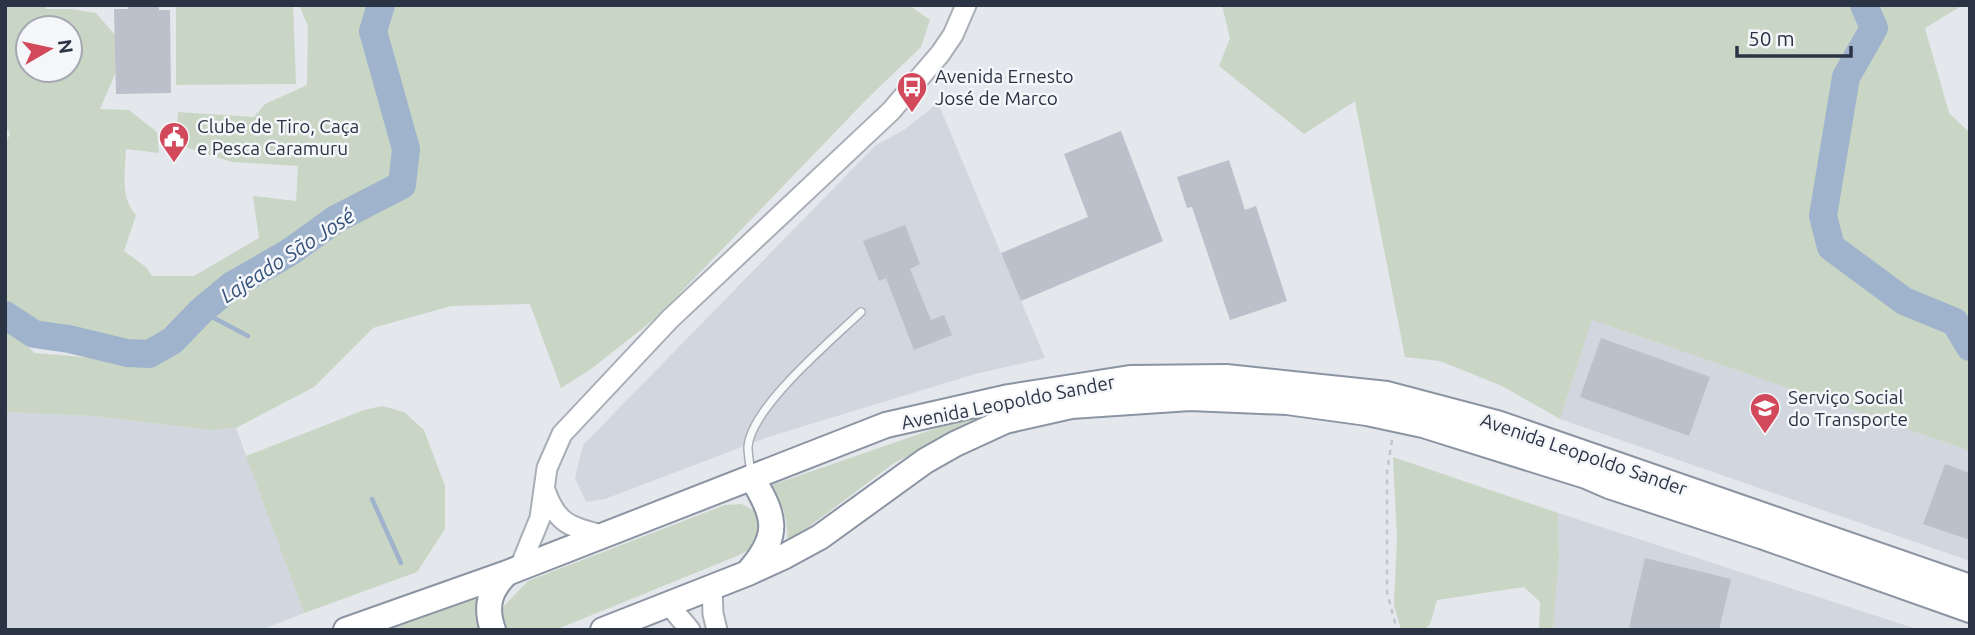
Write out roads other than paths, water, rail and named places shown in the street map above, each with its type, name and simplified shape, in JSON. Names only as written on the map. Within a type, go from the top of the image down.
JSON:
[{"type":"highway","name":"Avenida Leopoldo Sander","points":[[346,630],[605,536],[886,425],[961,407],[1130,379],[1226,377],[1387,394],[1497,423],[1970,587]]},
{"type":"highway","name":"Avenida Leopoldo Sander","points":[[603,630],[748,573],[820,537],[925,461],[1005,421],[1071,406],[1190,398],[1287,402],[1396,419],[1471,439],[1586,476],[1970,610]]},
{"type":"highway","points":[[748,573],[768,546],[772,530],[772,516],[752,478]]},
{"type":"highway","points":[[493,630],[488,614],[489,598],[496,584],[514,570]]},
{"type":"main road","points":[[514,570],[531,544],[545,489],[547,468],[562,434],[670,319],[891,111],[940,54],[967,7]]},
{"type":"main road","points":[[545,489],[551,507],[562,521],[605,536]]},
{"type":"main road","points":[[712,587],[713,614],[717,630]]},
{"type":"main road","points":[[669,605],[690,630]]},
{"type":"lane","points":[[752,478],[748,446],[753,428],[769,403],[861,312]]},
{"type":"waterway","name":"Lajeado São José","points":[[5,315],[34,334],[69,339],[127,353],[149,354],[172,341],[201,311],[231,286],[290,252],[336,219],[402,185],[406,149],[373,31],[381,5]]},
{"type":"waterway","name":"Lajeado São José","points":[[1864,5],[1874,28],[1846,77],[1823,216],[1831,247],[1904,301],[1955,322],[1970,347]]},
{"type":"waterway","points":[[201,311],[248,336]]},
{"type":"waterway","points":[[372,499],[401,563]]},
{"type":"place","name":"Avenida Ernesto José de Marco","points":[[912,114]]},
{"type":"place","name":"Clube de Tiro, Caça e Pesca Caramuru","points":[[174,164]]},
{"type":"place","name":"Serviço Social do Transporte","points":[[1765,435]]}]
